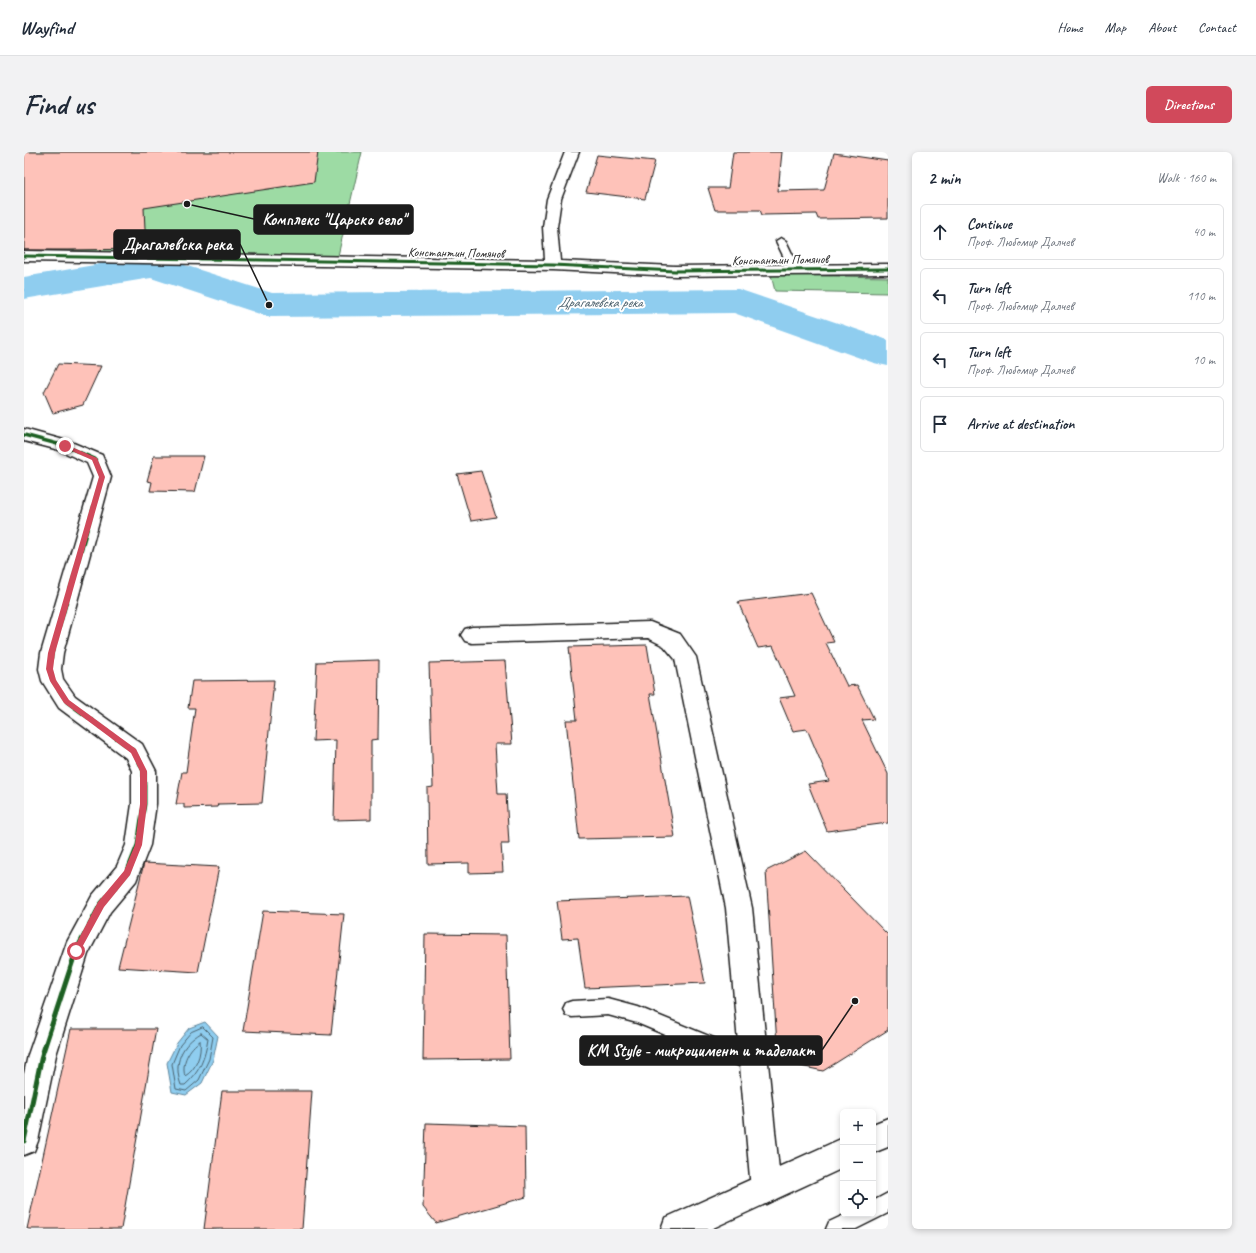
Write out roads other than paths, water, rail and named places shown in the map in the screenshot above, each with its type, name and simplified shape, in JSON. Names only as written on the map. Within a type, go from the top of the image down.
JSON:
[{"type":"street","points":[[552,265],[550,227],[554,199],[572,152]]},
{"type":"street","name":"Константин Помянов","points":[[24,256],[337,260],[552,265],[675,271],[888,269]]},
{"type":"street","points":[[24,436],[65,446],[95,459],[102,477],[52,653],[50,669],[53,681],[67,702],[134,751],[144,771],[144,804],[138,845],[127,873],[101,904],[76,951],[42,1055],[24,1141]]},
{"type":"street","points":[[472,635],[650,630],[672,640],[685,657],[739,908],[766,1189]]},
{"type":"street","points":[[876,1138],[888,1132]]},
{"type":"street","points":[[691,1226],[840,1154]]},
{"type":"lane","points":[[781,241],[795,270]]},
{"type":"lane","points":[[572,1009],[608,1008],[638,1014],[679,1034],[754,1063]]},
{"type":"lane","points":[[876,1209],[888,1203]]},
{"type":"lane","points":[[836,1229],[860,1217]]},
{"type":"water","points":[[205,1022],[218,1036],[213,1060],[202,1083],[186,1095],[172,1092],[167,1063],[177,1043],[189,1028]]},
{"type":"waterway","name":"Драгалевска река","points":[[24,288],[153,266],[269,305],[738,301],[888,354]]},
{"type":"place","name":"Комплекс \"Царско село\"","points":[[187,204]]},
{"type":"place","name":"Драгалевска река","points":[[269,305]]},
{"type":"place","name":"KM Style - микроцимент и таделакт","points":[[855,1001]]}]
